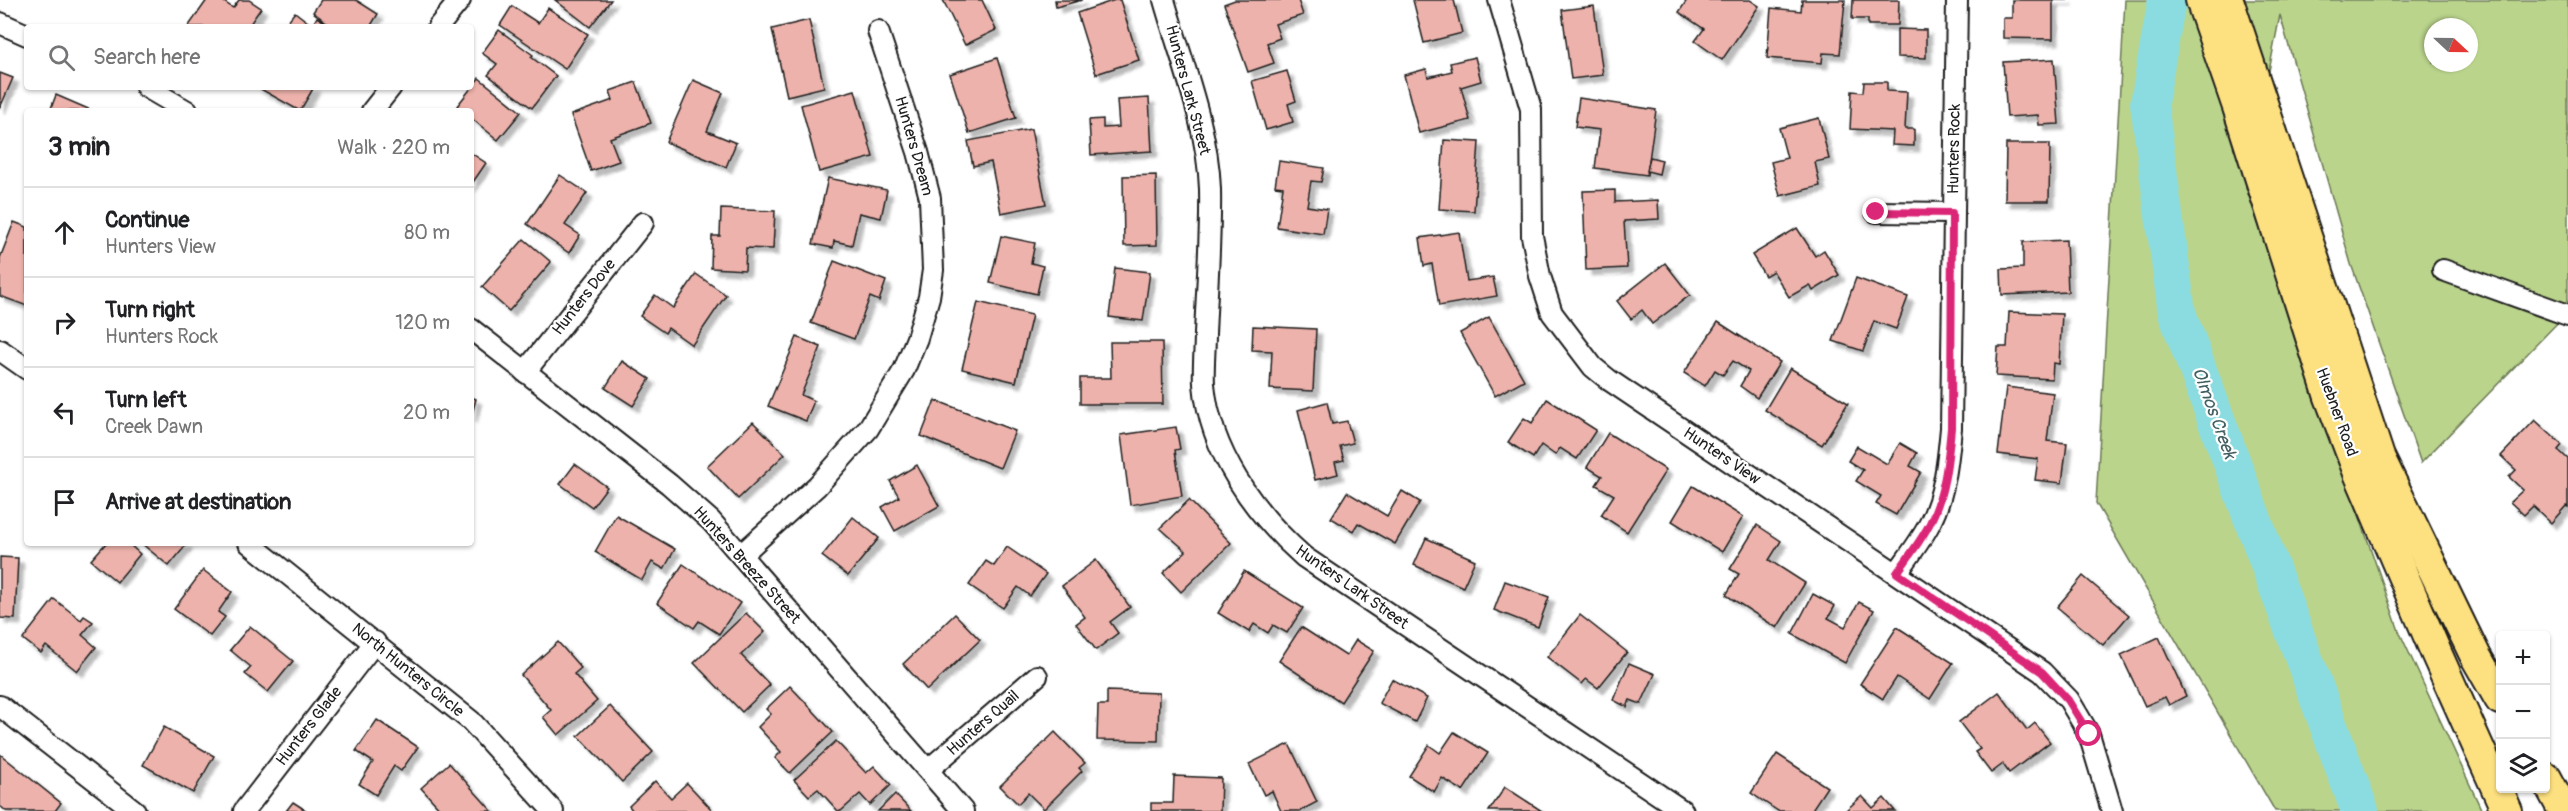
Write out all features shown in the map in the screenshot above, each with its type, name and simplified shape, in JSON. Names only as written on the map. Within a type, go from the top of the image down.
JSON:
[{"type":"main road","name":"Huebner Road","points":[[2200,0],[2234,97],[2330,397],[2359,472],[2507,811]]},
{"type":"main road","name":"Huebner Road","points":[[2228,0],[2379,456],[2476,657],[2496,692]]},
{"type":"main road","points":[[2550,785],[2564,811]]},
{"type":"street","points":[[440,24],[460,0]]},
{"type":"street","name":"Hunters Lark Street","points":[[1164,0],[1204,139],[1210,188],[1204,384],[1211,421],[1224,453],[1244,489],[1277,532],[1304,557],[1683,811]]},
{"type":"street","name":"Hunters View","points":[[1499,0],[1531,110],[1532,236],[1540,276],[1552,313],[1593,367],[1609,380],[2042,672],[2068,700],[2089,734],[2112,811]]},
{"type":"street","name":"Hunters Rock","points":[[1897,573],[1930,522],[1948,458],[1951,428],[1952,213],[1957,0]]},
{"type":"street","points":[[0,24],[24,34]]},
{"type":"street","name":"Hunters Dream","points":[[741,555],[817,486],[868,429],[888,401],[904,370],[917,338],[928,297],[933,270],[930,198],[918,152],[879,31]]},
{"type":"street","points":[[151,90],[182,108]]},
{"type":"street","points":[[374,108],[389,90]]},
{"type":"street","points":[[1876,212],[1952,213]]},
{"type":"street","name":"Hunters Dove","points":[[525,372],[643,223]]},
{"type":"street","points":[[2443,270],[2568,315]]},
{"type":"street","name":"Hunters Breeze Street","points":[[474,331],[669,484],[711,521],[963,811]]},
{"type":"street","points":[[0,350],[24,367]]},
{"type":"street","name":"North Hunters Circle","points":[[253,546],[471,721],[553,811]]},
{"type":"street","name":"Hunters Glade","points":[[244,811],[375,642]]},
{"type":"street","name":"Hunters Quail","points":[[928,770],[1037,676]]},
{"type":"street","points":[[0,706],[135,811]]},
{"type":"green space","points":[[2125,0],[2568,0],[2568,312],[2421,463],[2351,264],[2280,15],[2246,188],[2399,631],[2482,811],[2275,811],[2096,503]]},
{"type":"building","points":[[207,0],[221,0],[233,8],[239,0],[249,0],[261,8],[250,24],[190,24]]},
{"type":"building","points":[[321,0],[356,0],[378,14],[372,24],[329,24],[313,12]]},
{"type":"building","points":[[555,0],[611,0],[590,27]]},
{"type":"building","points":[[943,0],[982,0],[996,30],[965,45]]},
{"type":"building","points":[[1055,0],[1082,0],[1056,7]]},
{"type":"building","points":[[1120,0],[1139,60],[1096,74],[1077,13]]},
{"type":"building","points":[[1235,0],[1298,0],[1303,15],[1275,24],[1280,38],[1267,43],[1274,63],[1248,72],[1224,4]]},
{"type":"building","points":[[1413,0],[1454,0],[1462,33],[1424,43]]},
{"type":"building","points":[[1687,0],[1750,0],[1759,6],[1722,60],[1695,41],[1704,29],[1679,12]]},
{"type":"building","points":[[1802,0],[1845,0],[1840,54],[1823,53],[1822,63],[1767,58],[1771,8],[1801,11]]},
{"type":"building","points":[[1853,0],[1899,0],[1898,25],[1868,25],[1868,19],[1852,19]]},
{"type":"building","points":[[2012,0],[2053,0],[2053,39],[2003,38],[2003,18],[2012,18]]},
{"type":"building","points":[[512,6],[538,23],[548,8],[588,34],[565,69],[500,25]]},
{"type":"building","points":[[1594,6],[1603,75],[1571,79],[1562,10]]},
{"type":"building","points":[[295,12],[310,24],[285,24]]},
{"type":"building","points":[[317,17],[328,24],[313,24]]},
{"type":"building","points":[[809,20],[824,87],[787,96],[772,29]]},
{"type":"building","points":[[1897,29],[1926,30],[1926,58],[1897,57]]},
{"type":"building","points":[[499,30],[533,55],[531,57],[556,76],[532,108],[488,75],[497,64],[482,53]]},
{"type":"building","points":[[1475,57],[1481,81],[1461,87],[1470,120],[1419,133],[1404,75],[1426,69],[1428,77],[1452,71],[1450,63]]},
{"type":"building","points":[[997,58],[1016,118],[969,133],[950,74]]},
{"type":"building","points":[[2054,59],[2059,124],[2039,125],[2038,115],[2007,117],[2003,62]]},
{"type":"building","points":[[1287,71],[1296,101],[1288,104],[1293,122],[1266,130],[1252,81]]},
{"type":"building","points":[[0,73],[13,78],[0,108]]},
{"type":"building","points":[[479,78],[521,112],[498,140],[474,120],[474,108],[457,106],[470,90],[474,90],[474,84]]},
{"type":"building","points":[[693,80],[723,93],[707,131],[736,143],[726,167],[666,142]]},
{"type":"building","points":[[636,82],[651,123],[610,138],[619,161],[591,171],[571,115],[613,100],[610,91]]},
{"type":"building","points":[[1864,82],[1887,82],[1887,91],[1907,92],[1905,129],[1914,129],[1914,146],[1892,145],[1893,131],[1850,129],[1852,91],[1863,92]]},
{"type":"building","points":[[262,90],[312,90],[302,108],[295,108]]},
{"type":"building","points":[[855,90],[873,157],[819,172],[801,105]]},
{"type":"building","points":[[56,95],[86,108],[51,108]]},
{"type":"building","points":[[1149,98],[1152,151],[1091,155],[1089,120],[1103,119],[1103,128],[1119,127],[1117,100]]},
{"type":"building","points":[[1579,98],[1656,110],[1647,175],[1595,168],[1600,130],[1575,127]]},
{"type":"building","points":[[1819,118],[1829,159],[1815,162],[1820,186],[1780,196],[1771,162],[1787,158],[1779,128]]},
{"type":"building","points":[[1031,129],[1046,204],[1001,213],[991,162],[973,166],[968,141]]},
{"type":"building","points":[[1444,140],[1479,142],[1474,211],[1439,209]]},
{"type":"building","points":[[2006,144],[2050,144],[2049,201],[2005,201]]},
{"type":"building","points":[[474,155],[486,163],[474,181]]},
{"type":"building","points":[[1650,157],[1662,160],[1659,174],[1647,171]]},
{"type":"building","points":[[1279,161],[1324,168],[1321,182],[1311,181],[1307,206],[1327,209],[1323,234],[1277,227],[1283,187],[1275,186]]},
{"type":"building","points":[[560,175],[587,193],[565,225],[580,235],[569,253],[527,224]]},
{"type":"building","points":[[1156,175],[1157,245],[1124,246],[1123,176]]},
{"type":"building","points":[[828,178],[887,190],[881,218],[859,213],[852,245],[834,241],[833,248],[813,244]]},
{"type":"building","points":[[1615,190],[1615,202],[1658,200],[1659,219],[1624,221],[1627,268],[1586,270],[1583,191]]},
{"type":"building","points":[[721,209],[775,211],[773,249],[746,248],[745,270],[711,268],[712,236],[720,236]]},
{"type":"building","points":[[14,222],[24,226],[24,305],[0,296],[0,258]]},
{"type":"building","points":[[1797,228],[1815,256],[1824,250],[1839,275],[1813,291],[1810,285],[1789,297],[1773,271],[1765,276],[1752,255]]},
{"type":"building","points":[[1459,232],[1467,281],[1493,277],[1497,296],[1439,306],[1432,264],[1424,266],[1420,238]]},
{"type":"building","points":[[1001,236],[1035,243],[1031,263],[1043,266],[1037,294],[990,283]]},
{"type":"building","points":[[524,239],[551,262],[509,311],[482,287]]},
{"type":"building","points":[[2066,240],[2068,292],[2002,295],[2001,269],[2023,268],[2023,242]]},
{"type":"building","points":[[834,261],[886,281],[879,301],[870,297],[854,339],[811,323]]},
{"type":"building","points":[[1665,263],[1690,295],[1652,324],[1642,310],[1631,319],[1617,301]]},
{"type":"building","points":[[1115,268],[1150,272],[1143,321],[1109,317]]},
{"type":"building","points":[[696,274],[726,295],[692,345],[668,328],[665,333],[640,316],[655,295],[673,308]]},
{"type":"building","points":[[1856,278],[1908,297],[1896,329],[1874,321],[1863,351],[1833,341]]},
{"type":"building","points":[[978,302],[1032,315],[1016,382],[962,369]]},
{"type":"building","points":[[2009,312],[2062,314],[2059,364],[2053,363],[2052,379],[1996,376],[1998,347],[2007,347]]},
{"type":"building","points":[[1489,317],[1524,380],[1495,396],[1460,333]]},
{"type":"building","points":[[1718,322],[1780,362],[1757,398],[1740,386],[1749,371],[1733,361],[1723,375],[1715,370],[1705,386],[1684,373]]},
{"type":"building","points":[[1253,326],[1316,329],[1313,391],[1270,389],[1272,351],[1252,350]]},
{"type":"building","points":[[797,337],[821,347],[801,395],[814,401],[806,421],[768,406]]},
{"type":"building","points":[[1110,342],[1162,342],[1163,404],[1080,404],[1080,378],[1111,378]]},
{"type":"building","points":[[622,361],[650,379],[633,406],[605,388]]},
{"type":"building","points":[[1790,368],[1848,403],[1822,445],[1765,410]]},
{"type":"building","points":[[2006,387],[2053,393],[2047,441],[2067,443],[2062,483],[2035,480],[2038,459],[1998,454]]},
{"type":"building","points":[[1547,399],[1596,430],[1577,459],[1560,448],[1555,455],[1541,445],[1533,458],[1508,442],[1524,418],[1532,423]]},
{"type":"building","points":[[935,400],[1015,431],[1000,468],[921,436]]},
{"type":"building","points":[[1327,402],[1332,424],[1347,421],[1353,443],[1340,446],[1344,460],[1335,462],[1338,474],[1315,480],[1298,410]]},
{"type":"building","points":[[2535,420],[2562,445],[2558,450],[2568,459],[2568,507],[2566,506],[2551,523],[2533,506],[2524,515],[2510,502],[2523,490],[2509,477],[2516,470],[2501,456]]},
{"type":"building","points":[[753,422],[785,454],[738,499],[707,466]]},
{"type":"building","points":[[1176,427],[1180,449],[1175,450],[1182,496],[1130,505],[1121,435]]},
{"type":"building","points":[[1608,433],[1666,470],[1627,532],[1601,515],[1614,495],[1596,485],[1602,476],[1587,467]]},
{"type":"building","points":[[1900,443],[1917,453],[1910,466],[1921,472],[1896,515],[1876,504],[1881,496],[1856,481],[1863,470],[1848,461],[1857,446],[1887,464]]},
{"type":"building","points":[[575,464],[607,487],[592,507],[560,484]]},
{"type":"building","points":[[917,465],[939,506],[895,531],[882,507],[899,497],[890,481]]},
{"type":"building","points":[[1693,486],[1743,517],[1722,552],[1672,521]]},
{"type":"building","points":[[1402,491],[1420,502],[1395,544],[1358,523],[1353,531],[1331,518],[1347,492],[1387,516]]},
{"type":"building","points":[[1189,500],[1231,543],[1181,592],[1163,573],[1186,551],[1160,528]]},
{"type":"building","points":[[616,515],[675,549],[664,569],[652,562],[642,580],[595,552]]},
{"type":"building","points":[[853,517],[879,538],[848,576],[822,556]]},
{"type":"building","points":[[1757,525],[1781,541],[1769,560],[1805,583],[1777,628],[1726,595],[1739,574],[1730,569]]},
{"type":"building","points":[[1426,538],[1475,560],[1463,587],[1414,565]]},
{"type":"building","points":[[103,546],[131,546],[140,554],[117,582],[91,560]]},
{"type":"building","points":[[145,546],[185,546],[169,566]]},
{"type":"building","points":[[1007,547],[1046,574],[1030,596],[1018,587],[1003,608],[969,585],[986,561],[994,566]]},
{"type":"building","points":[[0,557],[18,558],[15,619],[0,618]]},
{"type":"building","points":[[1096,560],[1130,607],[1110,622],[1118,633],[1096,650],[1076,624],[1085,617],[1062,586]]},
{"type":"building","points":[[683,564],[740,603],[719,634],[699,621],[694,628],[657,603]]},
{"type":"building","points":[[203,570],[232,592],[218,612],[225,617],[210,636],[174,609]]},
{"type":"building","points":[[1244,571],[1303,608],[1287,633],[1273,625],[1268,633],[1254,624],[1249,632],[1218,613]]},
{"type":"building","points":[[2083,576],[2129,615],[2103,645],[2057,607]]},
{"type":"building","points":[[1505,581],[1549,597],[1538,627],[1494,610]]},
{"type":"building","points":[[1813,594],[1835,606],[1828,618],[1845,627],[1859,602],[1874,610],[1845,663],[1792,634]]},
{"type":"building","points":[[54,599],[81,620],[84,616],[93,622],[82,635],[96,647],[77,671],[46,646],[41,653],[23,639]]},
{"type":"building","points":[[746,613],[765,632],[741,655],[770,685],[742,712],[694,663]]},
{"type":"building","points":[[955,614],[980,640],[927,690],[903,664]]},
{"type":"building","points":[[1580,615],[1627,652],[1598,688],[1586,679],[1582,684],[1547,657]]},
{"type":"building","points":[[250,626],[293,661],[268,692],[245,674],[251,667],[230,650]]},
{"type":"building","points":[[1301,627],[1346,656],[1356,640],[1374,651],[1341,702],[1279,661]]},
{"type":"building","points":[[1897,627],[1953,663],[1930,699],[1897,677],[1883,699],[1860,684]]},
{"type":"building","points":[[2159,637],[2186,696],[2169,705],[2165,697],[2145,706],[2121,655]]},
{"type":"building","points":[[558,642],[581,668],[574,674],[597,701],[558,735],[543,717],[551,710],[521,675]]},
{"type":"building","points":[[1629,663],[1655,674],[1641,704],[1630,700],[1627,707],[1613,700]]},
{"type":"building","points":[[1392,679],[1427,698],[1415,722],[1379,703]]},
{"type":"building","points":[[790,686],[833,732],[790,773],[775,758],[781,752],[758,727],[771,714],[766,709]]},
{"type":"building","points":[[1107,691],[1159,693],[1158,741],[1097,740],[1098,705],[1107,705]]},
{"type":"building","points":[[1999,692],[2027,730],[2035,723],[2050,742],[2009,773],[2003,764],[1991,773],[1975,752],[1980,749],[1959,722]]},
{"type":"building","points":[[610,706],[653,752],[622,782],[578,736]]},
{"type":"building","points":[[377,720],[418,747],[401,771],[394,766],[376,795],[359,784],[373,762],[356,751]]},
{"type":"building","points":[[164,727],[214,756],[193,793],[143,765]]},
{"type":"building","points":[[1055,732],[1085,763],[1079,768],[1082,771],[1044,809],[1028,793],[1018,804],[1000,786]]},
{"type":"building","points":[[1454,732],[1488,753],[1463,791],[1442,778],[1434,792],[1409,776],[1429,745],[1440,753]]},
{"type":"building","points":[[836,741],[866,773],[874,766],[891,785],[870,805],[860,794],[841,811],[838,811],[818,789],[809,796],[794,780]]},
{"type":"building","points":[[1289,744],[1317,802],[1300,811],[1281,811],[1272,791],[1264,795],[1249,764]]},
{"type":"building","points":[[0,754],[61,803],[55,811],[6,811],[0,806]]},
{"type":"building","points":[[1777,754],[1827,787],[1811,811],[1778,811],[1751,793]]},
{"type":"building","points":[[449,763],[492,811],[442,811],[421,788]]},
{"type":"building","points":[[1174,776],[1221,778],[1220,811],[1151,811],[1151,803],[1173,803]]},
{"type":"building","points":[[655,781],[671,798],[687,783],[713,811],[633,811],[629,806]]},
{"type":"building","points":[[1505,787],[1542,811],[1489,811]]},
{"type":"building","points":[[895,794],[911,811],[878,811]]},
{"type":"building","points":[[1862,796],[1873,808],[1884,798],[1895,811],[1845,811]]},
{"type":"building","points":[[293,802],[307,811],[286,811]]},
{"type":"waterway","name":"Olmos Creek","points":[[2167,0],[2149,103],[2177,313],[2360,811]]},
{"type":"route","points":[[1876,212],[1952,213],[1951,428],[1948,458],[1938,503],[1930,522],[1897,573],[2042,672],[2068,700],[2089,734]]}]
